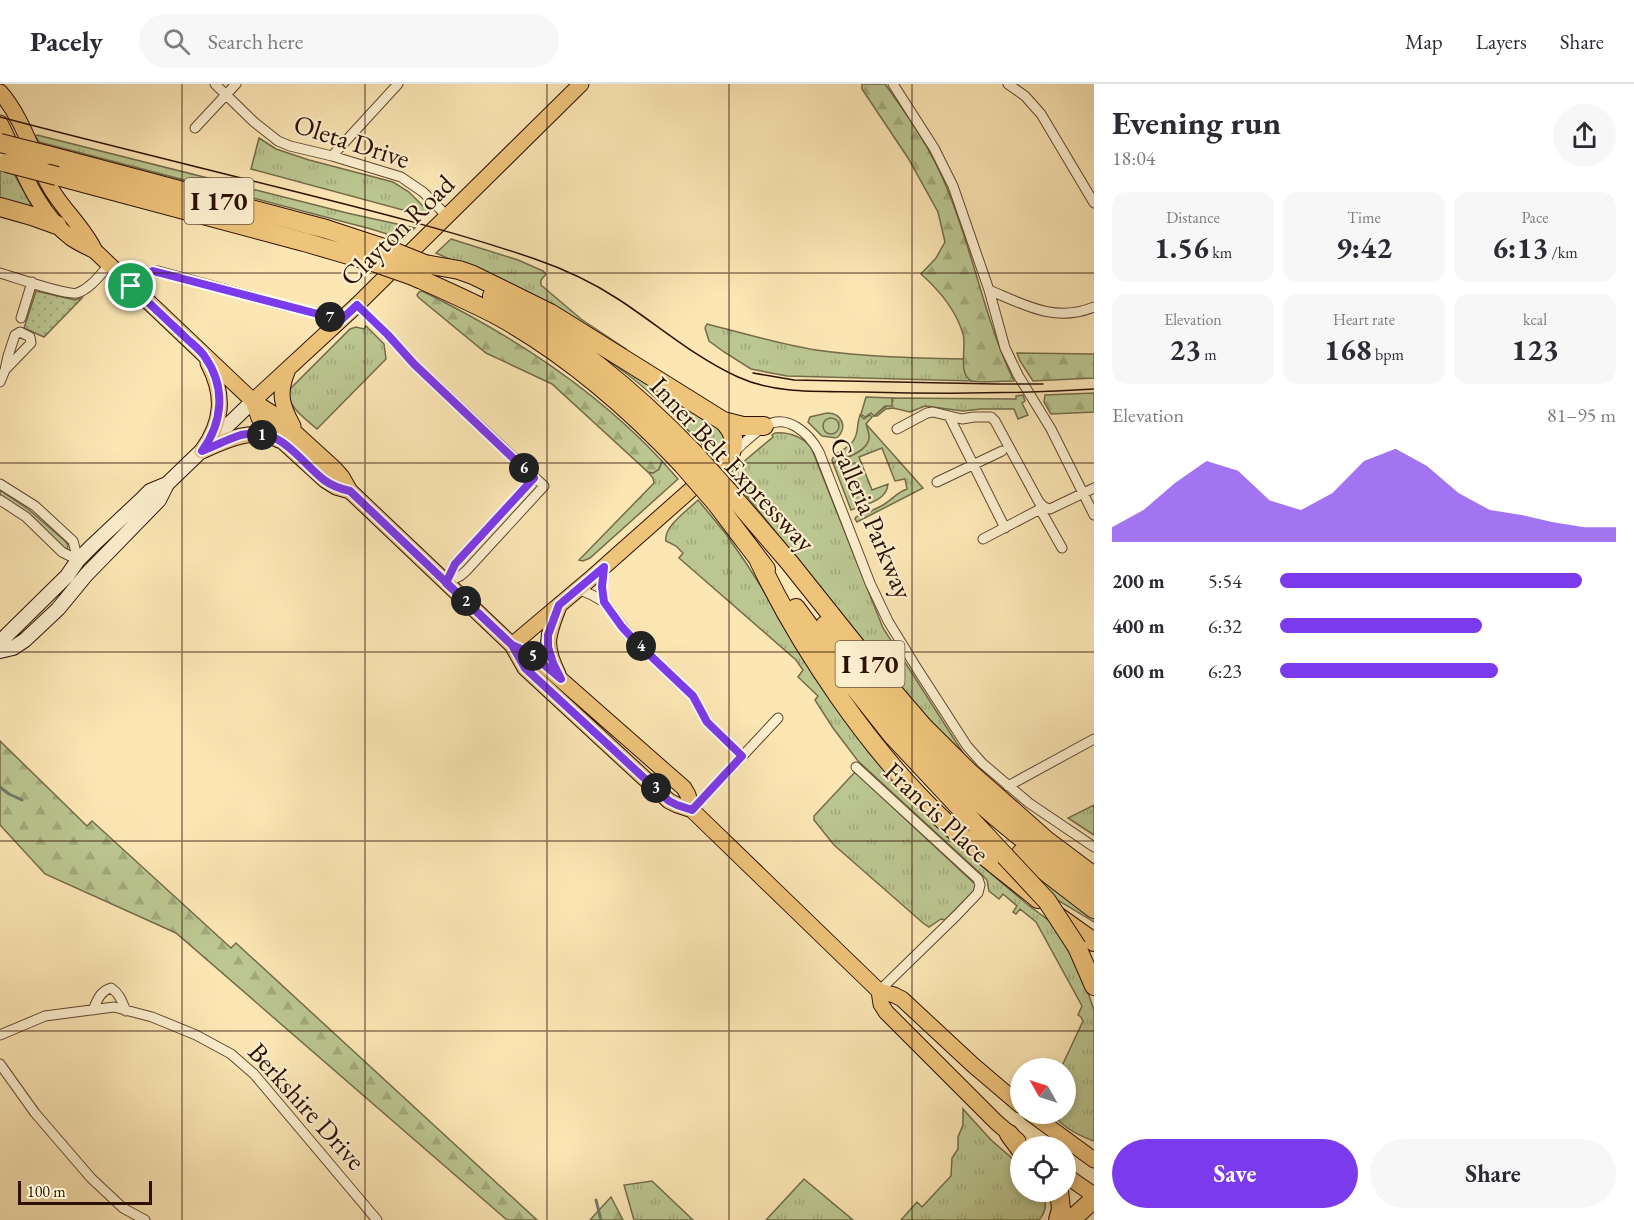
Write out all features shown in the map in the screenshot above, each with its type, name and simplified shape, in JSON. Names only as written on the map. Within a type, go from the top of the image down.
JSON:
[{"type":"highway","name":"Inner Belt Expressway","points":[[0,143],[326,229],[390,250],[441,288],[500,317],[551,349],[687,457],[782,554],[887,685],[923,726],[969,772],[1015,812],[1068,849],[1092,871]]},
{"type":"highway","name":"Inner Belt Expressway","points":[[4,162],[376,263],[419,270]]},
{"type":"highway","points":[[0,207],[57,225]]},
{"type":"highway","points":[[419,270],[459,270],[550,313],[723,421],[734,436],[730,456]]},
{"type":"highway","points":[[723,421],[743,426],[764,426]]},
{"type":"highway","points":[[727,499],[883,701],[924,748],[966,791],[1002,822],[1094,892]]},
{"type":"highway","name":"Inner Belt Expressway","points":[[727,499],[759,561],[873,712],[926,772]]},
{"type":"highway","points":[[759,561],[782,606],[810,652],[888,760],[947,824],[987,860],[1074,929],[1085,945],[1094,986]]},
{"type":"highway","points":[[926,772],[1085,945]]},
{"type":"highway","points":[[926,772],[993,830],[1094,909]]},
{"type":"highway","points":[[1033,895],[1094,930]]},
{"type":"highway","points":[[1071,1220],[1094,1197]]},
{"type":"highway","points":[[1058,1220],[1060,1202]]},
{"type":"highway","points":[[1089,1220],[1094,1207]]},
{"type":"main road","name":"Clayton Road","points":[[0,651],[13,648],[25,640],[58,609],[91,570],[159,500],[167,484],[357,305],[581,84]]},
{"type":"main road","points":[[0,92],[6,98],[21,125],[54,193],[68,214],[85,232],[95,251],[109,266],[253,401],[278,417],[334,468],[350,491],[512,645],[525,668],[661,793],[677,805],[692,810],[879,991],[902,999],[1010,1096]]},
{"type":"main road","points":[[0,123],[32,188],[48,214],[70,237],[95,251]]},
{"type":"main road","points":[[202,451],[215,429],[220,404],[216,379],[204,355]]},
{"type":"main road","points":[[289,368],[281,396],[283,406],[299,436]]},
{"type":"main road","points":[[253,401],[259,418],[284,442],[325,480],[336,487],[350,491]]},
{"type":"main road","points":[[202,451],[242,435],[270,436],[284,442]]},
{"type":"main road","points":[[512,645],[730,456]]},
{"type":"main road","name":"Clayton Road","points":[[0,643],[67,576],[78,560],[150,491],[167,484]]},
{"type":"main road","points":[[559,605],[548,635],[548,647],[561,679]]},
{"type":"main road","points":[[512,645],[530,653],[684,788],[692,810]]},
{"type":"main road","points":[[879,991],[881,1004],[886,1012],[1012,1136]]},
{"type":"main road","points":[[1046,1124],[1087,1151],[1094,1160]]},
{"type":"main road","points":[[1076,1183],[1094,1197]]},
{"type":"street","name":"Oleta Drive","points":[[215,84],[254,122],[278,141],[402,177],[423,192],[447,216]]},
{"type":"street","points":[[195,128],[236,84]]},
{"type":"street","points":[[332,156],[398,84]]},
{"type":"street","points":[[893,84],[934,148],[953,186],[989,290],[1005,348],[1018,375],[1051,429],[1094,515]]},
{"type":"street","points":[[1008,84],[1025,96],[1041,114],[1094,203]]},
{"type":"street","points":[[0,273],[64,292],[75,293],[86,288],[109,266]]},
{"type":"street","points":[[131,286],[145,274],[153,271],[341,320]]},
{"type":"street","points":[[21,318],[32,282]]},
{"type":"street","points":[[989,290],[1034,309],[1050,313],[1070,313],[1094,307]]},
{"type":"street","points":[[357,305],[414,364],[544,486],[466,571],[446,583]]},
{"type":"street","points":[[0,382],[17,333],[30,337],[31,343],[5,370]]},
{"type":"street","points":[[897,429],[933,411],[962,419],[991,417],[1062,548]]},
{"type":"street","points":[[949,416],[1005,528]]},
{"type":"street","name":"Galleria Parkway","points":[[764,426],[782,421],[788,423],[803,431],[814,443],[870,584],[888,621],[967,746],[1008,786],[1094,847]]},
{"type":"street","points":[[730,456],[764,426]]},
{"type":"street","points":[[938,482],[1002,451]]},
{"type":"street","points":[[446,583],[455,564],[534,478]]},
{"type":"street","points":[[0,484],[35,506],[73,541],[78,560]]},
{"type":"street","points":[[983,539],[1042,508],[1050,509],[1094,488]]},
{"type":"street","points":[[0,500],[26,516],[62,552],[78,560]]},
{"type":"street","points":[[604,567],[602,587],[604,602]]},
{"type":"street","points":[[578,590],[604,602],[636,642],[693,696],[707,722],[742,756]]},
{"type":"street","points":[[692,810],[778,718]]},
{"type":"street","points":[[1008,786],[1094,739]]},
{"type":"street","name":"Francis Place","points":[[856,767],[978,879],[980,885],[978,893],[879,991]]},
{"type":"street","points":[[93,1010],[105,990],[111,988],[122,1000],[126,1011]]},
{"type":"street","name":"Berkshire Drive","points":[[0,1035],[45,1016],[114,1007],[164,1022],[196,1035],[231,1054],[254,1074],[376,1220]]},
{"type":"street","points":[[0,1065],[35,1113],[91,1178],[123,1208],[146,1220]]},
{"type":"green space","points":[[862,84],[885,84],[933,159],[964,234],[995,333],[1014,381],[986,382],[972,381],[967,378],[963,360],[964,339],[960,325],[946,301],[921,274],[936,258],[945,242],[938,212],[908,158],[862,89]]},
{"type":"green space","points":[[35,136],[415,228],[403,239],[39,142]]},
{"type":"green space","points":[[259,138],[276,149],[309,160],[393,182],[409,192],[430,213],[425,216],[251,169]]},
{"type":"green space","points":[[0,171],[14,174],[35,212],[0,204]]},
{"type":"green space","points":[[451,239],[518,260],[543,271],[546,274],[541,280],[541,285],[581,319],[626,349],[625,352],[518,290],[436,253]]},
{"type":"green space","points":[[36,291],[75,300],[82,298],[44,337],[24,328]]},
{"type":"green space","points":[[422,291],[519,345],[580,387],[609,410],[662,461],[659,469],[653,473],[648,472],[552,384],[486,353],[418,297],[419,292]]},
{"type":"green space","points":[[707,324],[816,350],[871,356],[964,359],[965,372],[972,381],[787,376],[751,369],[709,341],[705,328]]},
{"type":"green space","points":[[366,326],[384,344],[386,359],[317,429],[293,406],[290,401],[290,389],[350,329],[356,327],[364,329]]},
{"type":"green space","points":[[587,342],[722,427],[728,440],[712,455],[654,397],[629,376],[585,346]]},
{"type":"green space","points":[[1017,353],[1094,354],[1094,378],[1033,381]]},
{"type":"green space","points":[[1094,393],[1094,412],[1051,414],[1044,402],[1045,395]]},
{"type":"green space","points":[[1023,395],[1025,401],[1022,403],[1028,415],[1018,419],[1014,409],[963,411],[925,406],[910,412],[893,408],[886,409],[874,416],[893,401],[892,398],[1016,399],[1016,396]]},
{"type":"green space","points":[[866,397],[892,398],[892,406],[885,406],[874,416],[871,413],[865,417],[861,414]]},
{"type":"green space","points":[[827,413],[836,415],[842,421],[842,429],[837,438],[822,436],[808,422],[810,417]]},
{"type":"green space","points":[[860,415],[864,419],[870,415],[872,417],[866,424],[869,434],[867,444],[854,454],[833,463],[835,454],[846,448],[854,439]]},
{"type":"green space","points":[[828,418],[834,418],[839,426],[837,432],[828,434],[823,429],[823,423]]},
{"type":"green space","points":[[866,424],[923,488],[857,522],[856,517],[880,507],[907,489],[905,479],[895,481],[882,448],[859,457],[872,490],[888,484],[887,490],[874,502],[851,510],[833,463],[861,450],[868,431]]},
{"type":"green space","points":[[775,433],[795,436],[811,447],[883,628],[965,756],[920,711],[729,474]]},
{"type":"green space","points":[[662,461],[678,479],[590,558],[579,560],[654,483],[648,472],[653,473],[659,469]]},
{"type":"green space","points":[[0,490],[28,509],[65,541],[68,545],[67,550],[0,498]]},
{"type":"green space","points":[[698,500],[726,534],[796,642],[887,772],[923,813],[950,839],[1055,925],[1080,970],[1094,1010],[1094,1141],[1077,1134],[1063,1124],[1076,1124],[1076,1058],[1066,1058],[1083,1021],[1078,1015],[1082,1006],[1036,922],[1020,909],[1016,914],[1013,912],[1017,906],[1003,894],[999,899],[989,891],[987,880],[982,875],[858,761],[815,700],[818,696],[798,677],[803,670],[796,660],[679,558],[683,553],[666,541],[666,536],[668,530]]},
{"type":"green space","points":[[0,741],[87,826],[92,821],[231,948],[236,943],[537,1220],[507,1220],[176,933],[45,874],[0,825]]},
{"type":"green space","points":[[855,772],[976,885],[974,891],[945,920],[941,919],[929,927],[923,923],[834,845],[814,820],[814,816]]},
{"type":"green space","points":[[1094,805],[1094,835],[1068,818]]},
{"type":"green space","points":[[1012,856],[1094,916],[1094,922],[1049,895]]},
{"type":"green space","points":[[963,1109],[991,1140],[1010,1156],[1010,1202],[1044,1202],[1044,1213],[1039,1220],[901,1220],[917,1202],[922,1207],[951,1176],[952,1158],[958,1149],[958,1137],[963,1125]]},
{"type":"green space","points":[[804,1179],[853,1220],[766,1220]]},
{"type":"green space","points":[[652,1181],[693,1220],[634,1220],[624,1185]]},
{"type":"green space","points":[[611,1197],[623,1220],[590,1220]]},
{"type":"waterway","points":[[0,787],[22,800]]},
{"type":"waterway","points":[[596,1200],[601,1220]]},
{"type":"tram line","points":[[0,117],[379,213],[535,259],[578,276],[608,293],[722,369],[768,387],[816,392],[922,393],[1008,393],[1094,389]]},
{"type":"tram line","points":[[753,373],[794,380],[1043,384]]},
{"type":"route","points":[[131,286],[145,274],[153,271],[341,320],[357,305],[414,364],[534,478],[455,564],[451,569],[446,583],[512,645],[530,653],[561,679],[548,647],[548,635],[559,605],[604,567],[602,593],[604,602],[622,627],[685,687],[693,696],[707,722],[742,756],[692,810],[669,801],[525,668],[512,645],[350,491],[336,487],[325,480],[284,442],[270,436],[242,435],[202,451],[215,429],[218,417],[220,404],[216,379],[204,355],[131,286]]}]
